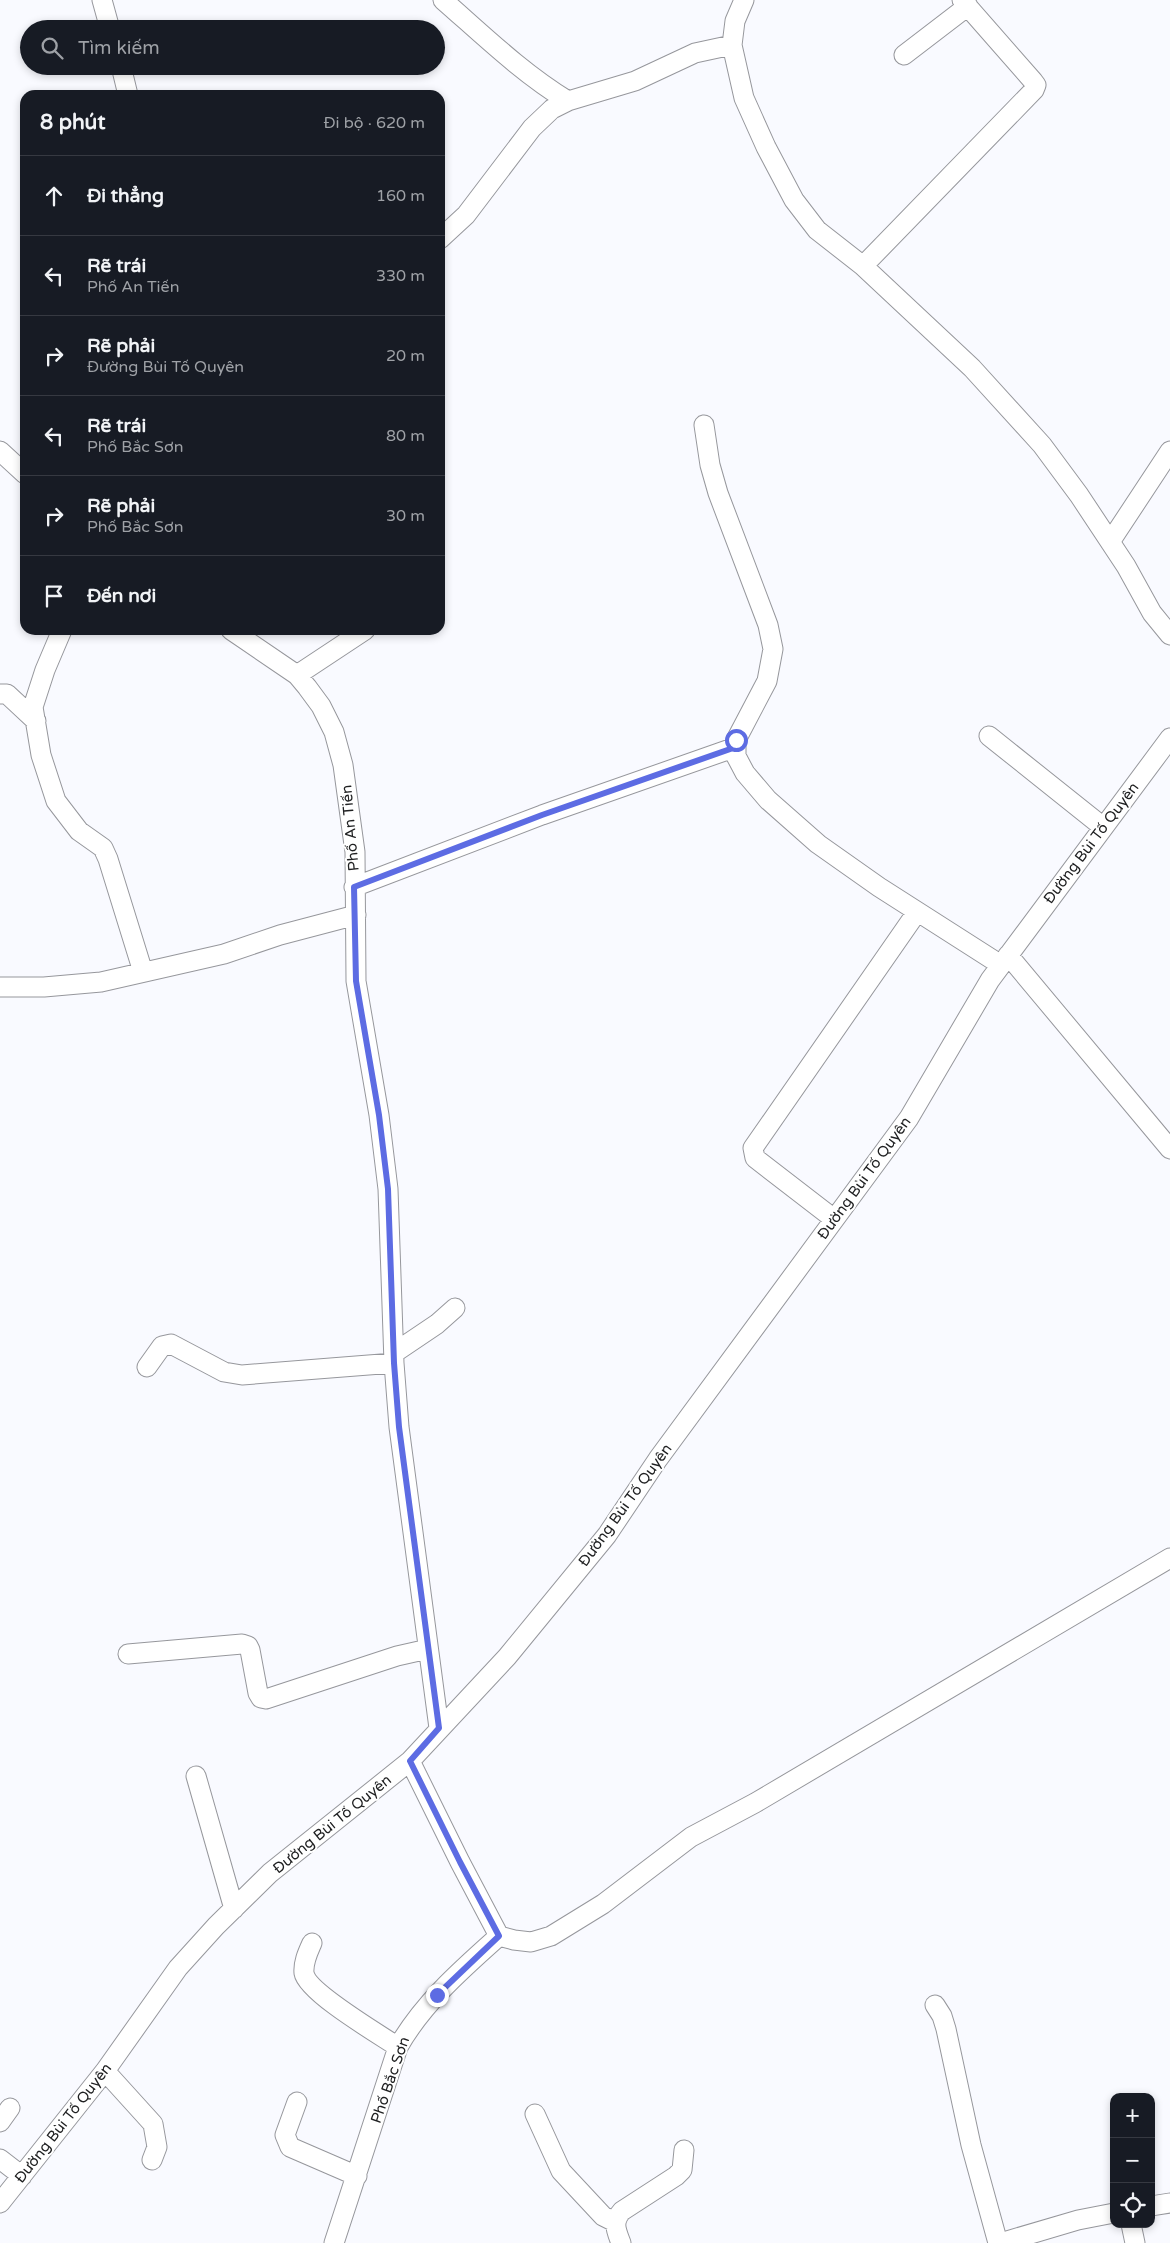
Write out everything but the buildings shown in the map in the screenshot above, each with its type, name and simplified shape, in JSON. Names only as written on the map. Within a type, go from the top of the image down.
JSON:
[{"type":"street","points":[[102,0],[108,20]]},
{"type":"street","points":[[443,0],[512,61],[568,102]]},
{"type":"street","points":[[744,0],[735,21],[732,45],[744,98],[766,148],[794,200],[817,230],[863,266],[972,368],[1035,438],[1079,495],[1110,542],[1152,613],[1170,635]]},
{"type":"street","points":[[863,266],[1034,90],[1036,85],[965,3],[904,55]]},
{"type":"street","points":[[445,234],[466,215],[532,128],[552,110],[568,102],[635,81],[695,53],[732,45]]},
{"type":"street","points":[[123,75],[127,90]]},
{"type":"street","points":[[704,425],[710,465],[718,493],[768,625],[774,649],[767,680],[736,740],[736,756],[745,773],[768,800],[818,844],[918,912],[1004,960],[1170,1149]]},
{"type":"street","points":[[0,451],[20,469]]},
{"type":"street","points":[[1110,542],[1170,451]]},
{"type":"street","points":[[60,635],[45,670],[33,707],[41,754],[56,801],[79,831],[103,848],[144,972]]},
{"type":"street","name":"Phố An Tiến","points":[[238,635],[297,674],[321,706],[334,732],[343,765],[355,852],[356,981],[379,1115],[388,1189],[394,1358],[399,1427],[439,1728]]},
{"type":"street","points":[[297,674],[357,635]]},
{"type":"street","points":[[0,694],[7,694],[36,721]]},
{"type":"street","points":[[989,736],[1103,827]]},
{"type":"street","name":"Đường Bùi Tố Quyên","points":[[0,2203],[105,2071],[178,1968],[270,1874],[410,1761],[507,1656],[607,1535],[658,1459],[909,1118],[990,980],[1004,960],[1170,738]]},
{"type":"street","points":[[354,887],[542,815],[736,747]]},
{"type":"street","points":[[834,1219],[755,1158],[753,1148],[918,912]]},
{"type":"street","points":[[0,987],[44,987],[100,982],[224,954],[356,915]]},
{"type":"street","points":[[147,1367],[162,1346],[170,1344],[224,1372],[242,1375],[394,1358],[455,1308]]},
{"type":"street","points":[[410,1761],[499,1936],[531,1942],[551,1936],[603,1904],[691,1837],[755,1803],[1170,1558]]},
{"type":"street","points":[[128,1654],[242,1644],[248,1646],[250,1650],[258,1693],[261,1698],[266,1699],[397,1656],[428,1649]]},
{"type":"street","points":[[196,1776],[234,1909]]},
{"type":"street","name":"Phố Bắc Sơn","points":[[334,2243],[398,2047],[411,2024],[425,2007],[499,1936]]},
{"type":"street","points":[[312,1943],[305,1962],[304,1974],[310,1983],[332,2003],[398,2047]]},
{"type":"street","points":[[935,2005],[942,2016],[946,2029],[971,2145],[999,2243],[1070,2222],[1110,2214]]},
{"type":"street","points":[[105,2071],[153,2124],[157,2147],[152,2160]]},
{"type":"street","points":[[297,2102],[286,2128],[286,2140],[290,2147],[357,2176]]},
{"type":"street","points":[[535,2114],[561,2171],[603,2216],[616,2222]]},
{"type":"street","points":[[621,2243],[616,2219],[622,2211],[676,2176],[682,2170],[684,2150]]},
{"type":"street","points":[[0,2159],[22,2176]]},
{"type":"street","points":[[1155,2205],[1170,2203]]},
{"type":"street","points":[[1132,2228],[1135,2243]]},
{"type":"route","points":[[437,1995],[499,1936],[410,1761],[439,1728],[399,1427],[394,1363],[388,1189],[379,1115],[356,981],[354,887],[542,815],[736,747],[736,740]]}]
